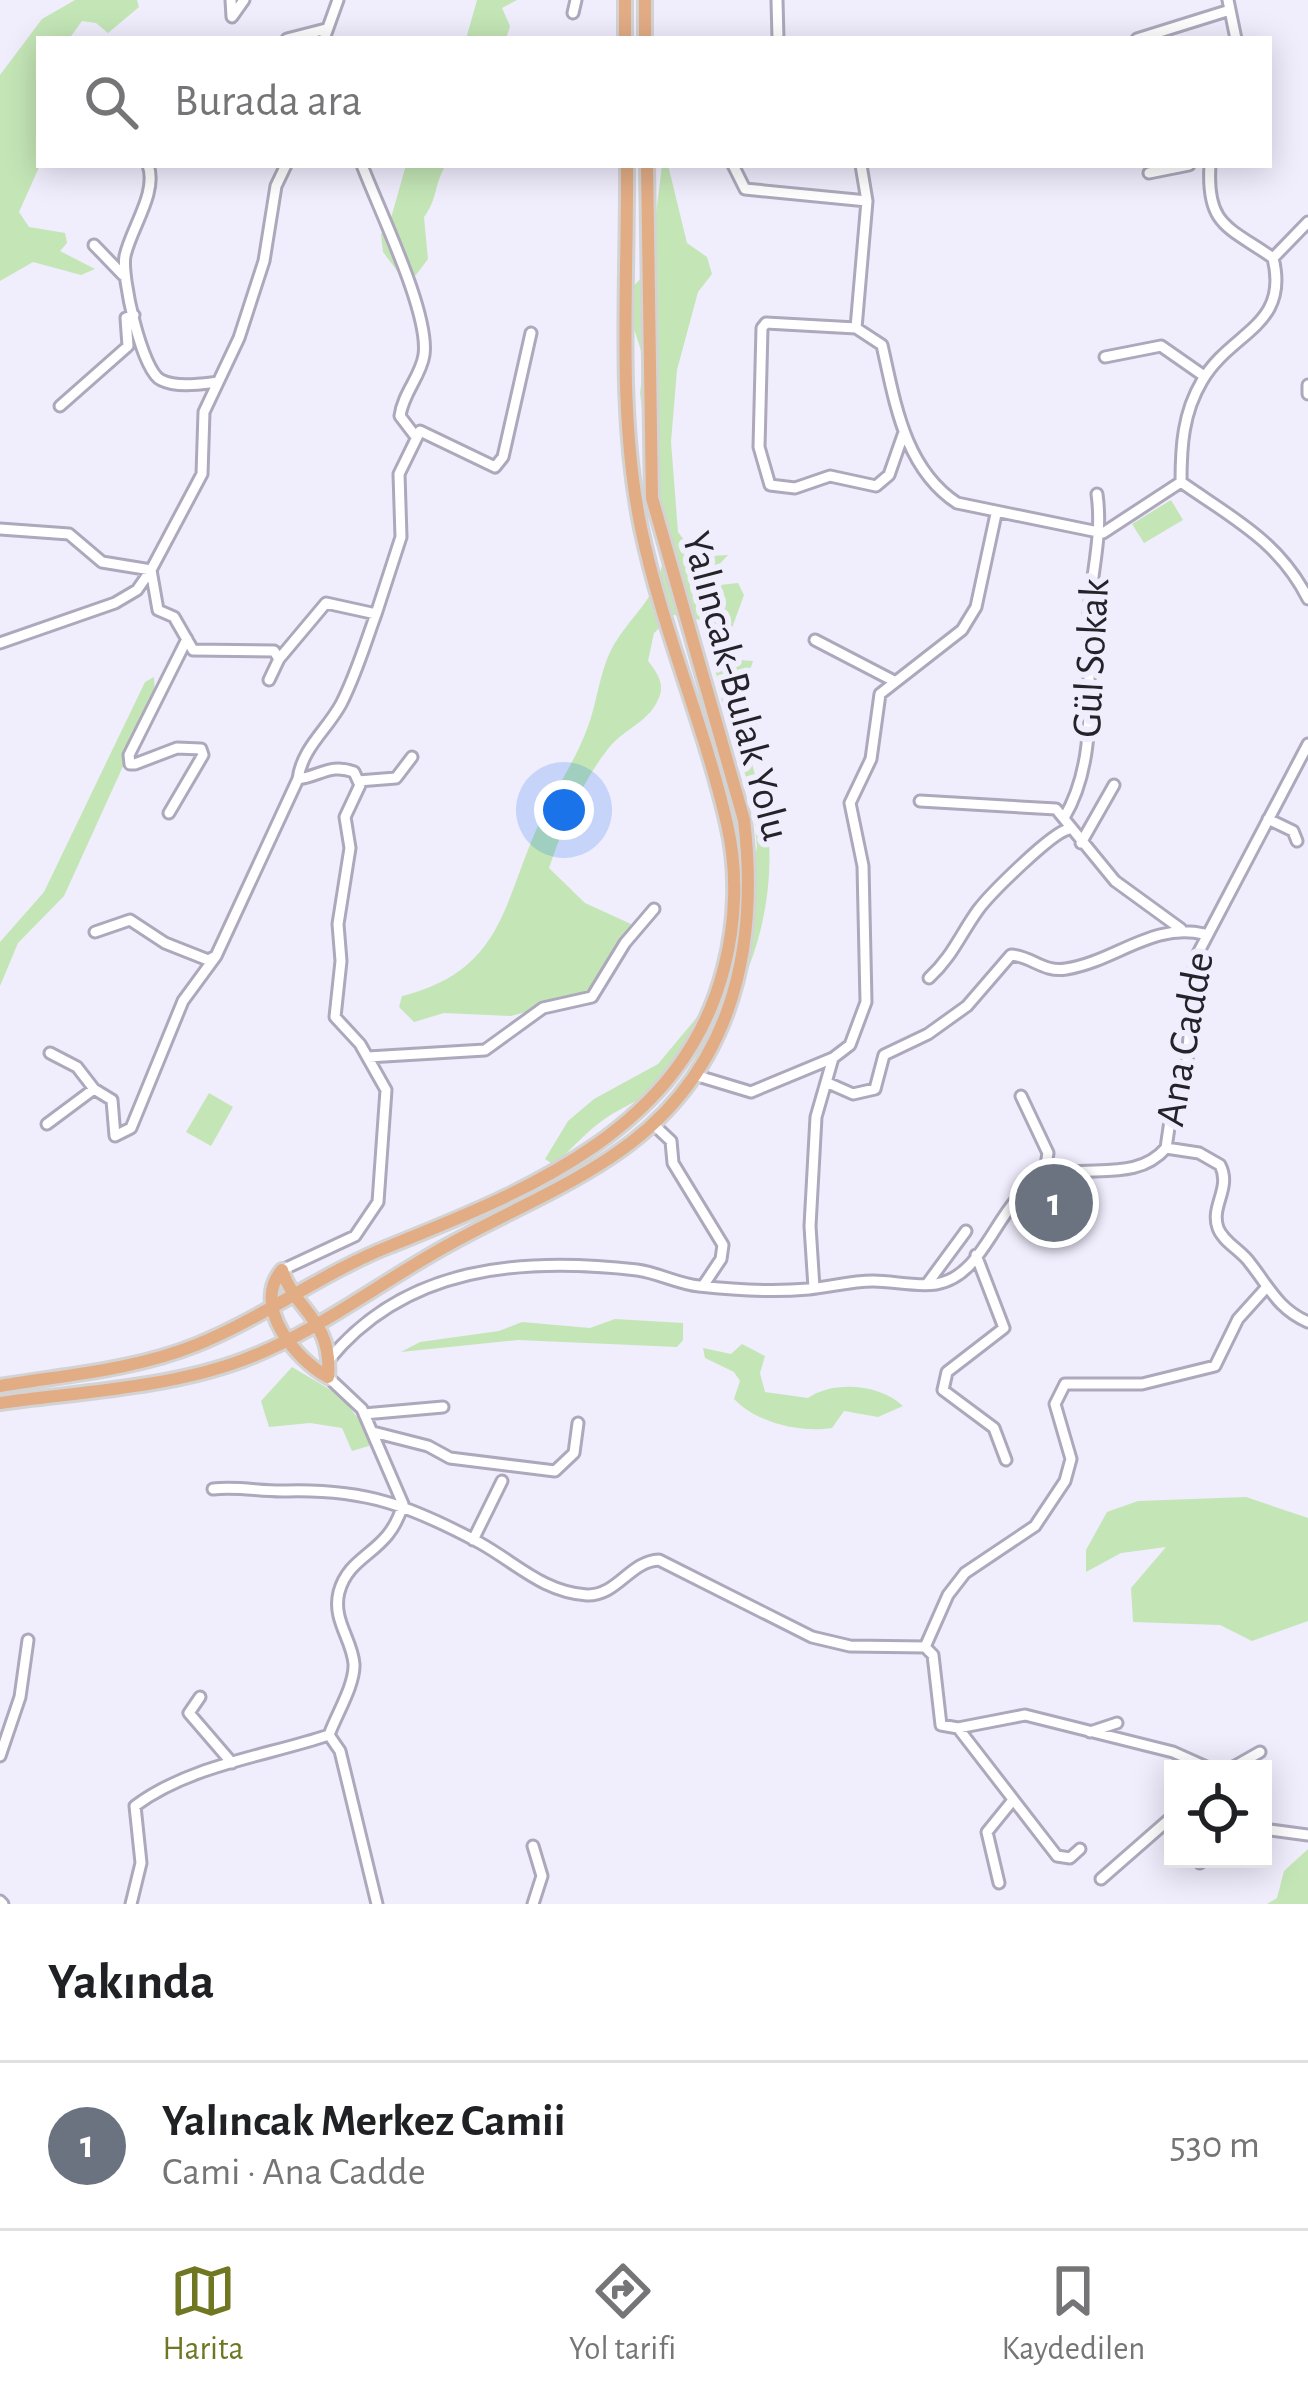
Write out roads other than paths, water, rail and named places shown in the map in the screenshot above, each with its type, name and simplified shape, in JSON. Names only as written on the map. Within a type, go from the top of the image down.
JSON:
[{"type":"main road","points":[[625,0],[625,36]]},
{"type":"main road","points":[[645,0],[645,36]]},
{"type":"main road","name":"Yalıncak-Bulak Yolu","points":[[0,1386],[171,1354],[274,1308],[380,1250],[556,1172],[598,1147],[661,1091],[704,1024],[718,990],[734,911],[728,829],[654,588],[630,459],[627,168]]},
{"type":"main road","name":"Yalıncak-Bulak Yolu","points":[[0,1403],[226,1366],[290,1340],[449,1244],[571,1182],[653,1124],[698,1076],[739,976],[749,866],[744,820],[652,498],[647,168]]},
{"type":"main road","points":[[282,1270],[317,1325],[328,1377],[297,1356],[274,1308],[273,1283],[282,1270]]},
{"type":"street","points":[[231,0],[232,17],[244,0]]},
{"type":"street","points":[[325,34],[338,0]]},
{"type":"street","points":[[573,13],[576,0]]},
{"type":"street","points":[[777,0],[778,36]]},
{"type":"street","points":[[1145,36],[1229,5],[1235,36]]},
{"type":"street","points":[[148,168],[147,196],[135,220],[123,275],[134,315],[155,378],[218,382]]},
{"type":"street","points":[[0,643],[115,603],[137,590],[151,570],[202,474],[204,412],[239,338],[264,261],[276,185],[284,168]]},
{"type":"street","points":[[363,168],[414,297],[424,355],[402,399],[400,416],[416,437]]},
{"type":"street","points":[[735,168],[746,189],[867,201]]},
{"type":"street","points":[[856,328],[867,201],[862,168]]},
{"type":"street","points":[[1149,173],[1175,168]]},
{"type":"street","points":[[1210,168],[1208,194],[1218,219],[1273,258]]},
{"type":"street","points":[[1180,482],[1185,416],[1204,376],[1276,301],[1273,258],[1308,222]]},
{"type":"street","points":[[94,245],[123,275]]},
{"type":"street","points":[[60,406],[120,356],[128,346],[126,318],[134,315]]},
{"type":"street","points":[[903,435],[889,475],[875,486],[830,476],[795,488],[770,485],[762,468],[757,357],[761,328],[766,323],[856,328],[882,345],[903,435],[941,493],[996,514],[1102,533],[1180,482]]},
{"type":"street","points":[[50,1053],[76,1067],[94,1089],[112,1100],[110,1125],[119,1137],[131,1128],[160,1067],[183,1001],[216,956],[311,743],[338,709],[401,537],[399,474],[416,437],[428,431],[495,467],[502,457],[532,333]]},
{"type":"street","points":[[1105,357],[1161,346],[1204,376]]},
{"type":"street","points":[[1180,482],[1245,521],[1286,562],[1308,599]]},
{"type":"street","name":"Gül Sokak","points":[[1066,824],[1081,790],[1088,750],[1089,612],[1102,533],[1097,494]]},
{"type":"street","points":[[698,1076],[752,1092],[833,1058],[850,1045],[866,1002],[863,866],[850,802],[871,759],[880,694],[892,680],[962,630],[969,618],[996,514]]},
{"type":"street","points":[[0,529],[69,534],[102,562],[151,570]]},
{"type":"street","points":[[151,570],[158,610],[174,617],[193,650],[208,655],[274,651],[279,659]]},
{"type":"street","points":[[269,680],[279,659],[326,602],[376,614]]},
{"type":"street","points":[[169,813],[203,754],[201,748],[177,748],[135,764],[130,764],[129,755],[187,639]]},
{"type":"street","points":[[814,640],[892,680]]},
{"type":"street","name":"Ana Cadde","points":[[1044,1178],[1138,1168],[1166,1148],[1172,1107],[1186,1075],[1192,978],[1204,934],[1232,897],[1308,744]]},
{"type":"street","points":[[358,781],[396,778],[412,757]]},
{"type":"street","points":[[282,1270],[364,1229],[378,1202],[386,1136],[386,1090],[368,1057],[335,1017],[341,961],[338,924],[350,848],[345,817],[358,781],[354,772],[343,768],[298,778]]},
{"type":"street","points":[[1082,843],[1114,785]]},
{"type":"street","points":[[920,801],[1056,809],[1115,881],[1181,928],[1204,934]]},
{"type":"street","points":[[1268,819],[1293,831],[1297,841]]},
{"type":"street","points":[[928,979],[954,955],[981,905],[1066,824]]},
{"type":"street","points":[[368,1057],[485,1050],[543,1008],[592,998],[625,943],[655,909]]},
{"type":"street","points":[[95,932],[130,920],[165,943],[208,960],[216,956]]},
{"type":"street","points":[[828,1083],[854,1094],[875,1089],[884,1055],[928,1034],[967,1006],[1011,955],[1061,970],[1181,928]]},
{"type":"street","points":[[814,1288],[812,1157],[816,1118],[833,1058]]},
{"type":"street","points":[[47,1124],[82,1093],[94,1089]]},
{"type":"street","points":[[328,1361],[358,1328],[439,1279],[461,1273],[636,1270],[703,1286],[814,1288],[869,1280],[927,1284],[956,1276],[1020,1194],[1044,1178],[1048,1153],[1021,1096]]},
{"type":"street","points":[[653,1124],[671,1141],[673,1163],[723,1244],[721,1259],[703,1286]]},
{"type":"street","points":[[1166,1148],[1199,1154],[1220,1165],[1226,1187],[1217,1226],[1251,1263],[1265,1289],[1308,1322]]},
{"type":"street","points":[[927,1284],[966,1231]]},
{"type":"street","points":[[976,1255],[1004,1328],[947,1372],[943,1390],[994,1428],[1006,1460]]},
{"type":"street","points":[[925,1647],[948,1595],[965,1573],[1035,1526],[1065,1481],[1071,1459],[1055,1404],[1065,1384],[1142,1384],[1215,1366],[1238,1319],[1265,1289]]},
{"type":"street","points":[[328,1377],[364,1414],[404,1504],[397,1529],[378,1551],[358,1561],[340,1592],[340,1630],[354,1663],[329,1736]]},
{"type":"street","points":[[364,1414],[443,1407]]},
{"type":"street","points":[[373,1432],[428,1446],[450,1458],[555,1471],[574,1454],[578,1423]]},
{"type":"street","points":[[473,1540],[502,1481]]},
{"type":"street","points":[[213,1489],[322,1489],[404,1504],[473,1540],[522,1575],[578,1594],[609,1591],[649,1560],[659,1560],[812,1637],[850,1646],[925,1647],[934,1655],[941,1725],[958,1728],[1025,1715],[1191,1760]]},
{"type":"street","points":[[0,1756],[20,1697],[28,1640]]},
{"type":"street","points":[[200,1696],[189,1713],[232,1763]]},
{"type":"street","points":[[1084,1733],[1118,1723]]},
{"type":"street","points":[[958,1728],[1057,1856],[1070,1858],[1080,1850]]},
{"type":"street","points":[[131,1904],[141,1863],[135,1806],[152,1793],[232,1763],[329,1736]]},
{"type":"street","points":[[329,1736],[340,1751],[377,1904]]},
{"type":"street","points":[[1246,1760],[1260,1752]]},
{"type":"street","points":[[999,1882],[987,1832],[1013,1800]]},
{"type":"street","points":[[1101,1880],[1164,1824]]},
{"type":"street","points":[[1272,1829],[1308,1835]]},
{"type":"street","points":[[533,1846],[542,1876],[533,1904]]},
{"type":"place","name":"Yalıncak Merkez Camii","points":[[1054,1203]]}]
